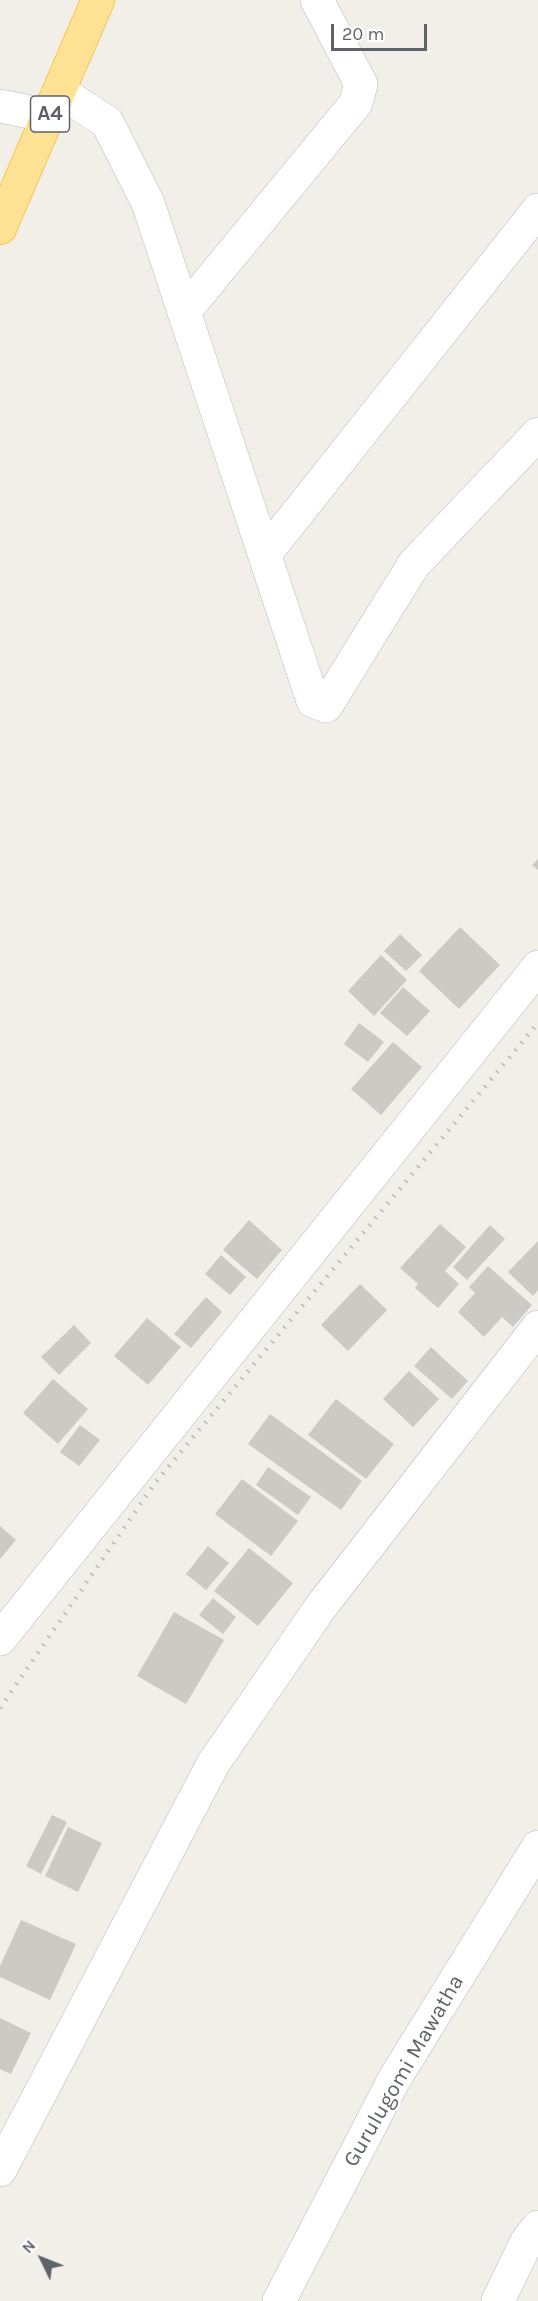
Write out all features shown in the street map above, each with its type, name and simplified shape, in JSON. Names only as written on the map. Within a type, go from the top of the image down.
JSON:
[{"type":"highway","name":"A4","points":[[0,228],[98,0]]},
{"type":"street","points":[[184,312],[356,103],[361,84],[317,0]]},
{"type":"street","points":[[0,106],[54,104],[107,122],[148,203],[313,701],[326,706],[414,564],[538,434]]},
{"type":"street","points":[[265,554],[538,210]]},
{"type":"street","points":[[0,1639],[538,967]]},
{"type":"street","points":[[0,2170],[213,1764],[320,1608],[538,1327]]},
{"type":"street","name":"Gurulugomi Mawatha","points":[[279,2301],[395,2078],[538,1847]]},
{"type":"street","points":[[498,2301],[527,2241],[538,2227]]},
{"type":"building","points":[[538,859],[538,870],[532,865]]},
{"type":"building","points":[[460,927],[500,965],[459,1009],[419,971]]},
{"type":"building","points":[[400,934],[422,955],[406,971],[384,951]]},
{"type":"building","points":[[381,955],[407,980],[374,1016],[348,991]]},
{"type":"building","points":[[403,987],[430,1011],[407,1036],[380,1013]]},
{"type":"building","points":[[359,1023],[384,1042],[368,1062],[344,1044]]},
{"type":"building","points":[[393,1042],[422,1067],[381,1115],[351,1089]]},
{"type":"building","points":[[249,1220],[282,1250],[257,1279],[223,1250]]},
{"type":"building","points":[[440,1224],[466,1247],[445,1271],[459,1284],[438,1308],[415,1288],[418,1284],[400,1268]]},
{"type":"building","points":[[490,1225],[505,1239],[467,1280],[453,1267]]},
{"type":"building","points":[[538,1241],[538,1290],[533,1296],[508,1272]]},
{"type":"building","points":[[221,1255],[246,1277],[230,1295],[205,1274]]},
{"type":"building","points":[[488,1266],[532,1305],[513,1327],[502,1317],[484,1337],[458,1312],[475,1293],[469,1287]]},
{"type":"building","points":[[360,1284],[387,1310],[348,1351],[321,1325]]},
{"type":"building","points":[[206,1297],[222,1312],[191,1348],[174,1334]]},
{"type":"building","points":[[147,1318],[181,1347],[148,1385],[114,1356]]},
{"type":"building","points":[[74,1325],[91,1343],[59,1375],[41,1357]]},
{"type":"building","points":[[431,1347],[468,1381],[452,1399],[414,1366]]},
{"type":"building","points":[[409,1371],[439,1399],[413,1427],[383,1399]]},
{"type":"building","points":[[53,1379],[88,1409],[58,1444],[23,1413]]},
{"type":"building","points":[[336,1399],[394,1444],[366,1479],[308,1435]]},
{"type":"building","points":[[270,1414],[362,1481],[341,1510],[248,1444]]},
{"type":"building","points":[[80,1425],[100,1440],[79,1466],[60,1452]]},
{"type":"building","points":[[268,1467],[311,1497],[298,1515],[256,1485]]},
{"type":"building","points":[[242,1479],[298,1521],[271,1556],[215,1514]]},
{"type":"building","points":[[0,1526],[16,1540],[0,1559]]},
{"type":"building","points":[[208,1546],[229,1563],[206,1590],[186,1574]]},
{"type":"building","points":[[249,1548],[293,1583],[258,1626],[214,1591]]},
{"type":"building","points":[[213,1598],[236,1617],[223,1634],[199,1615]]},
{"type":"building","points":[[174,1612],[224,1640],[186,1704],[137,1676]]},
{"type":"building","points":[[52,1815],[67,1822],[41,1874],[26,1866]]},
{"type":"building","points":[[68,1827],[102,1843],[78,1892],[45,1876]]},
{"type":"building","points":[[21,1920],[76,1944],[50,2000],[0,1977],[0,1966]]},
{"type":"building","points":[[0,2018],[31,2033],[11,2074],[0,2069]]},
{"type":"railway","points":[[0,1708],[155,1483],[538,1023]]}]
